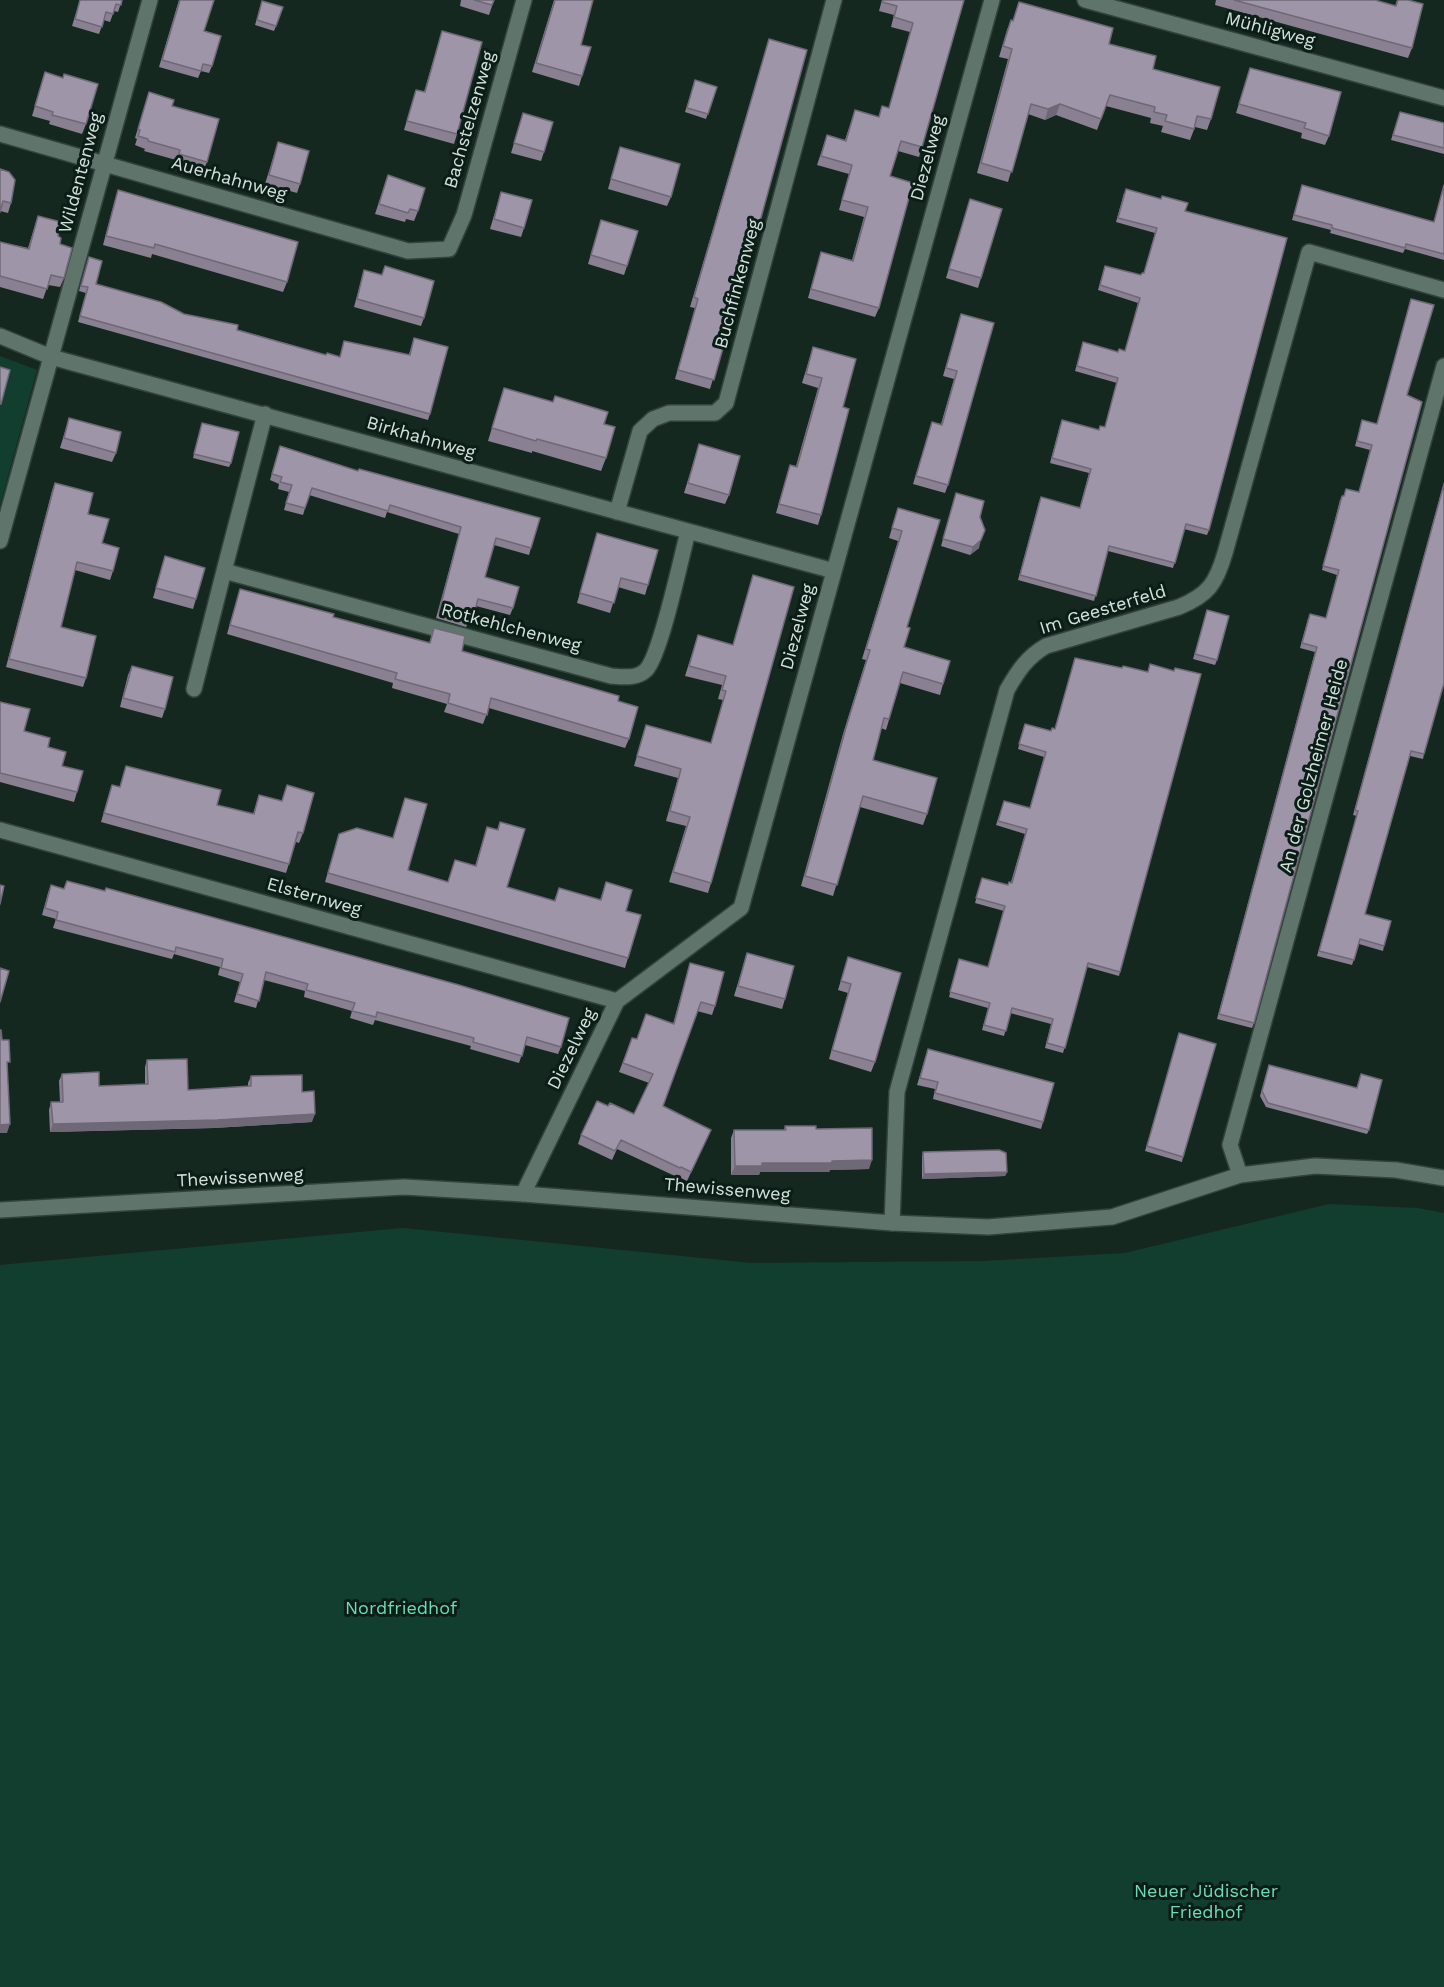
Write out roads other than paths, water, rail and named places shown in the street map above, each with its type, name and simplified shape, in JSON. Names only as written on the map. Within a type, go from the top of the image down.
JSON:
[{"type":"street","name":"Wildentenweg","points":[[0,541],[150,0]]},
{"type":"street","name":"Bachstelzenweg","points":[[449,249],[464,215],[524,0]]},
{"type":"street","name":"Buchfinkenweg","points":[[617,512],[640,431],[653,418],[669,413],[715,413],[726,404],[834,0]]},
{"type":"street","name":"Diezelweg","points":[[523,1194],[617,1001],[741,908],[992,0]]},
{"type":"street","name":"Mühligweg","points":[[1085,0],[1111,4],[1444,98]]},
{"type":"street","name":"Auerhahnweg","points":[[0,134],[408,251],[449,249]]},
{"type":"street","name":"Im Geesterfeld","points":[[892,1223],[897,1092],[1007,690],[1019,669],[1031,654],[1046,646],[1179,607],[1194,601],[1214,584],[1226,553],[1309,252],[1444,290]]},
{"type":"street","name":"Birkhahnweg","points":[[0,336],[51,357],[834,572]]},
{"type":"street","name":"An der Golzheimer Heide","points":[[1240,1175],[1230,1145],[1444,366]]},
{"type":"street","points":[[194,688],[265,414]]},
{"type":"street","name":"Rotkehlchenweg","points":[[224,571],[611,676],[630,677],[646,670],[656,652],[688,532]]},
{"type":"street","name":"Elsternweg","points":[[0,830],[617,1001]]},
{"type":"street","name":"Thewissenweg","points":[[0,1210],[404,1187],[892,1223],[988,1227],[1112,1217],[1240,1175],[1315,1166],[1396,1170],[1444,1178]]},
{"type":"park label","name":"Nordfriedhof","points":[[401,1609]]},
{"type":"park label","name":"Neuer Jüdischer Friedhof","points":[[1206,1902]]}]
